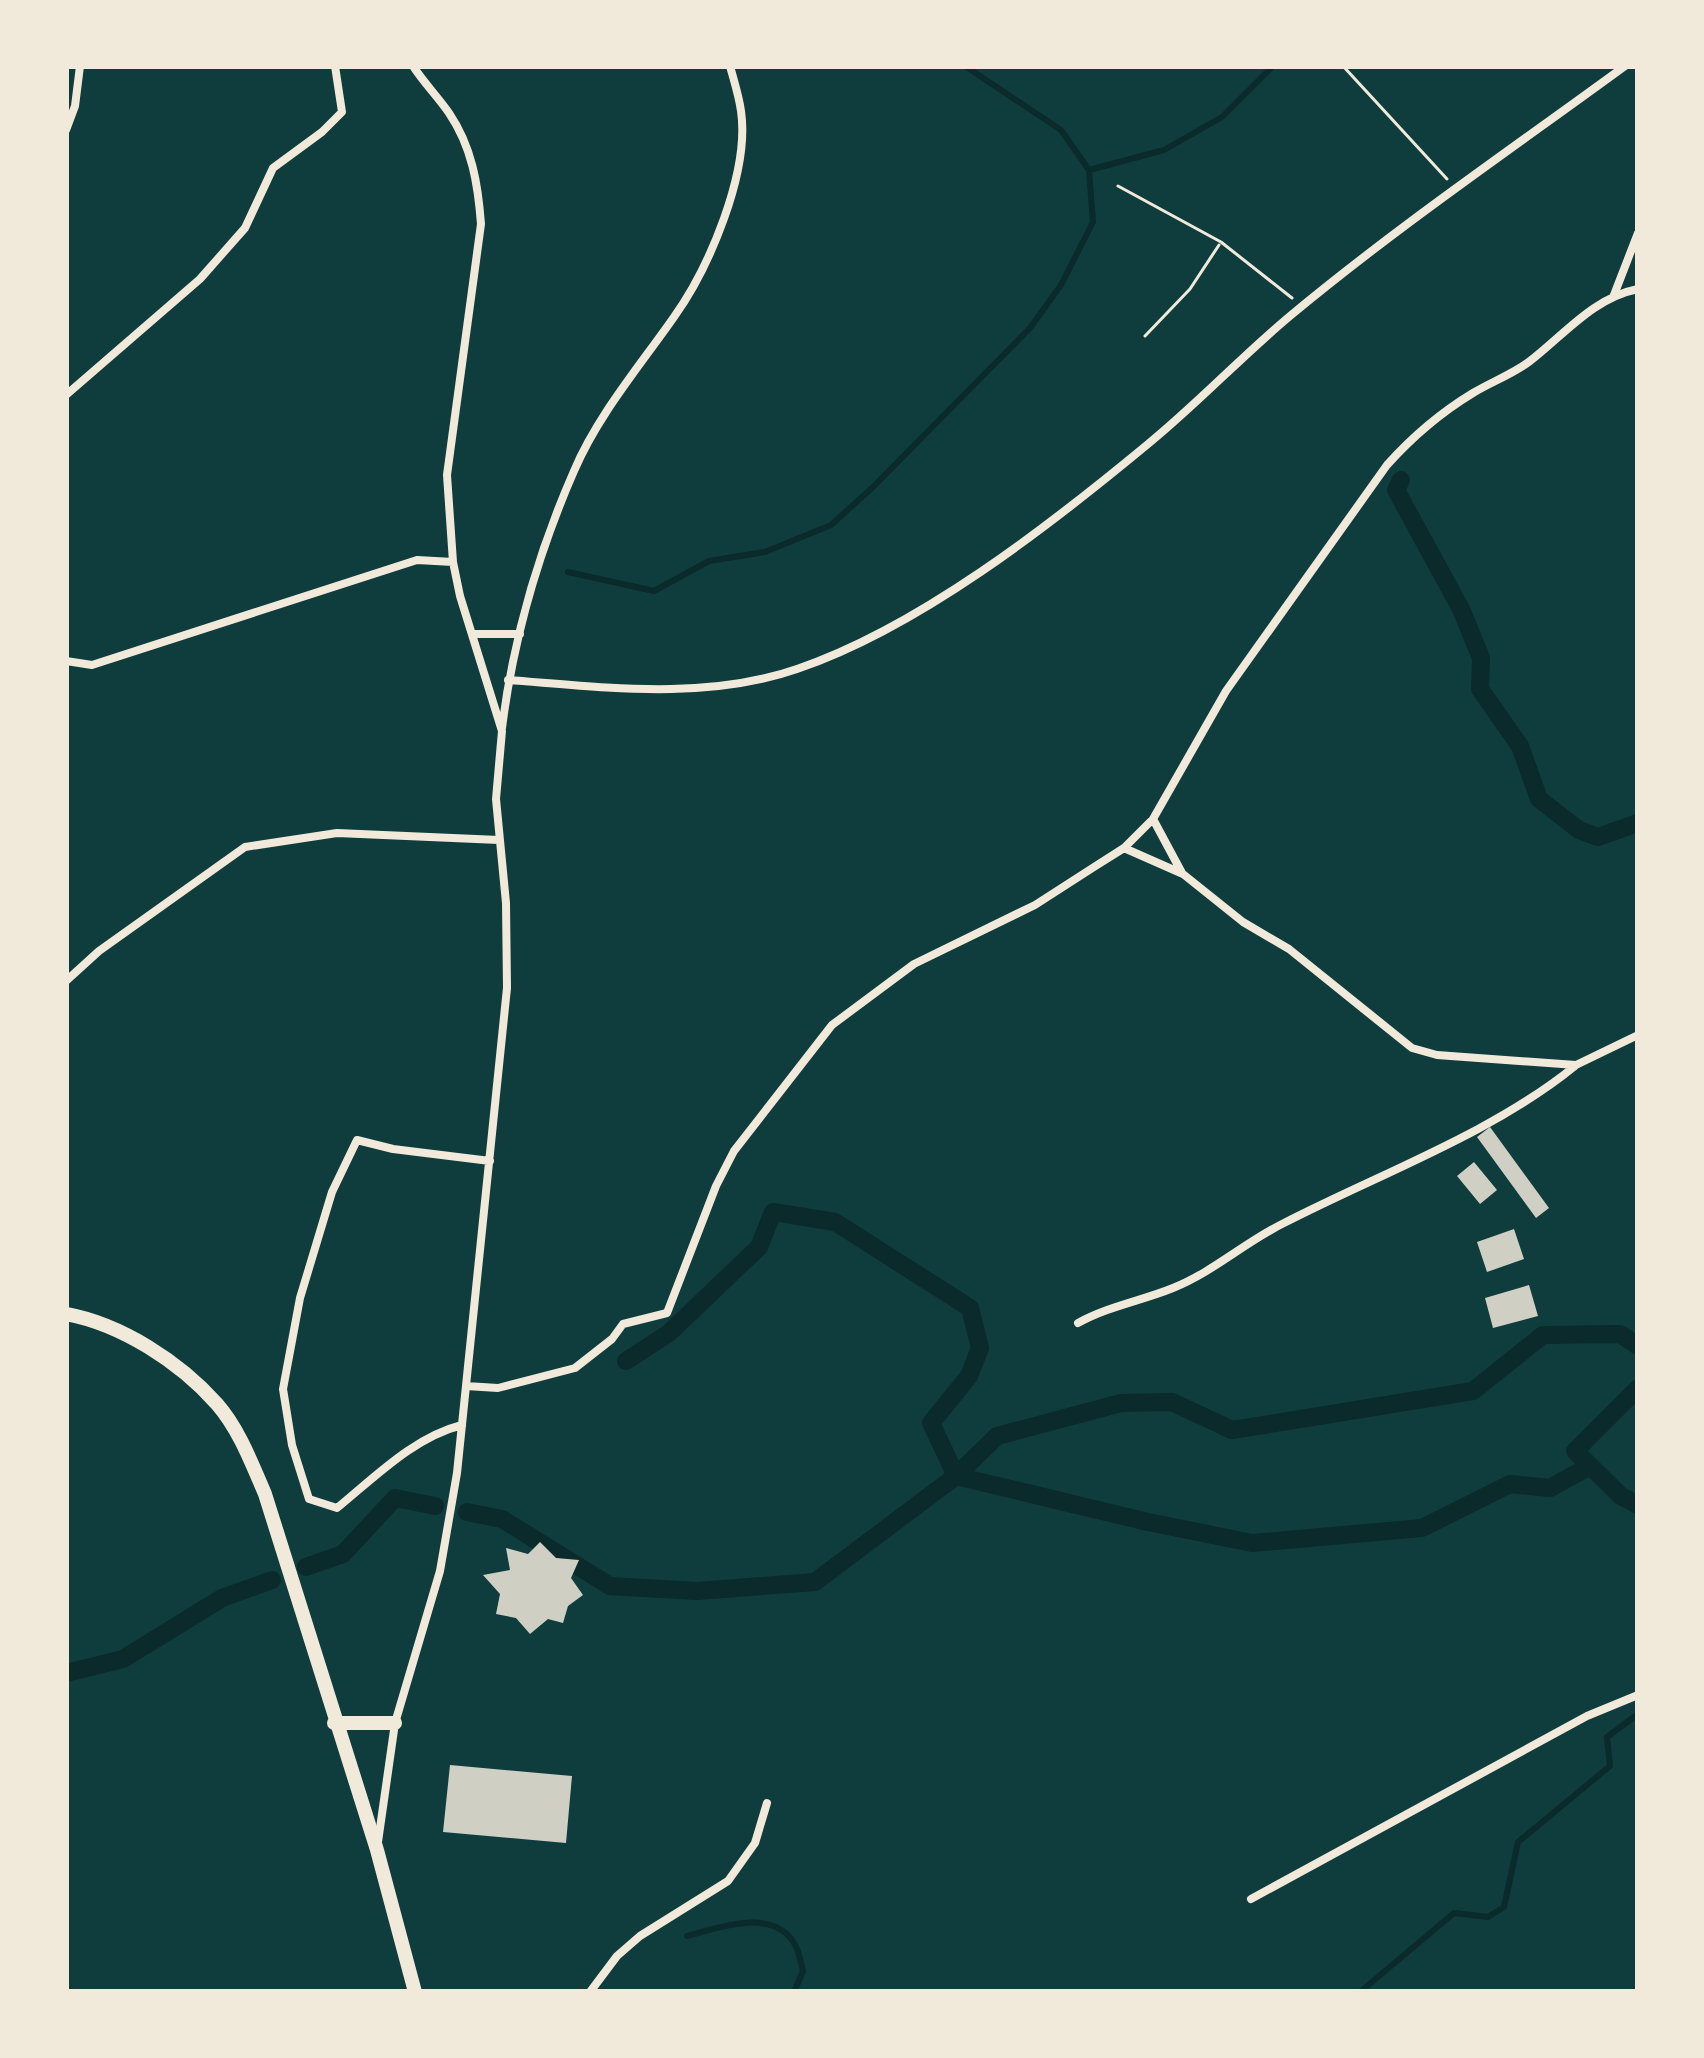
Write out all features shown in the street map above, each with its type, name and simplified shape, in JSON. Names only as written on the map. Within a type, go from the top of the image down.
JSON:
[{"type":"highway","points":[[66,1314],[86,1318],[165,1358],[219,1405],[248,1453],[377,1850],[415,1992]]},
{"type":"highway","points":[[334,1723],[395,1723]]},
{"type":"street","points":[[66,130],[75,106],[80,66]]},
{"type":"street","points":[[66,395],[187,291],[238,239],[273,168],[342,112],[335,66]]},
{"type":"street","points":[[413,66],[458,130],[472,158],[479,195],[481,224],[447,476],[453,562],[502,731]]},
{"type":"street","points":[[377,1850],[395,1723],[440,1570],[462,1425],[507,988],[506,903],[496,799],[508,680],[539,567],[574,469],[621,388],[678,312],[715,241],[740,162],[742,113],[730,66]]},
{"type":"street","points":[[508,680],[653,690],[761,679],[799,669],[876,634],[944,596],[1148,445],[1303,306],[1625,66]]},
{"type":"street","points":[[1614,295],[1638,233]]},
{"type":"street","points":[[466,1386],[498,1388],[575,1367],[612,1339],[623,1324],[667,1313],[734,1151],[832,1025],[914,964],[1035,905],[1124,848],[1153,819],[1226,691],[1387,465],[1415,434],[1468,396],[1526,364],[1566,328],[1614,295],[1638,290]]},
{"type":"street","points":[[66,661],[92,665],[417,560],[453,562]]},
{"type":"street","points":[[474,634],[520,634]]},
{"type":"street","points":[[1153,819],[1183,874]]},
{"type":"street","points":[[66,981],[99,951],[245,847],[338,833],[499,840]]},
{"type":"street","points":[[1124,848],[1183,874],[1243,922],[1289,949],[1412,1048],[1437,1055],[1576,1065]]},
{"type":"street","points":[[1078,1323],[1204,1272],[1277,1226],[1516,1110],[1576,1065],[1638,1035]]},
{"type":"street","points":[[462,1425],[442,1430],[398,1459],[337,1508],[309,1498],[292,1445],[283,1390],[300,1298],[332,1192],[357,1140],[490,1161]]},
{"type":"street","points":[[1251,1899],[1586,1715],[1638,1695]]},
{"type":"street","points":[[590,1992],[617,1956],[640,1936],[728,1881],[755,1843],[767,1803]]},
{"type":"path","points":[[1342,66],[1456,189]]},
{"type":"path","points":[[1118,186],[1221,242],[1303,306]]},
{"type":"path","points":[[1144,336],[1190,289],[1221,242]]},
{"type":"building","points":[[1490,1127],[1549,1208],[1536,1218],[1477,1137]]},
{"type":"building","points":[[1474,1162],[1497,1190],[1480,1204],[1457,1176]]},
{"type":"building","points":[[1514,1229],[1524,1259],[1487,1272],[1477,1242]]},
{"type":"building","points":[[1529,1285],[1538,1316],[1493,1328],[1485,1298]]},
{"type":"building","points":[[540,1542],[556,1558],[579,1560],[571,1578],[583,1595],[568,1606],[563,1623],[548,1619],[530,1634],[516,1618],[496,1614],[500,1594],[483,1575],[510,1570],[506,1548],[528,1554]]},
{"type":"building","points":[[450,1765],[572,1776],[566,1843],[443,1832]]},
{"type":"waterway","points":[[965,66],[1061,130],[1089,170]]},
{"type":"waterway","points":[[568,572],[654,591],[709,561],[765,552],[831,525],[1030,328],[1061,285],[1093,222],[1089,170],[1164,150],[1222,117],[1273,66]]},
{"type":"waterway","points":[[1401,480],[1396,490],[1461,609],[1481,658],[1480,689],[1520,746],[1539,799],[1579,830],[1598,837],[1638,823]]},
{"type":"waterway","points":[[626,1361],[669,1333],[759,1247],[773,1212],[835,1222],[970,1308],[980,1348],[969,1376],[931,1423],[956,1476],[1252,1543],[1422,1528],[1510,1484],[1550,1488],[1590,1466]]},
{"type":"waterway","points":[[467,1512],[502,1519],[610,1586],[697,1591],[815,1582],[956,1476],[997,1436],[1121,1403],[1172,1402],[1232,1430],[1473,1391],[1543,1335],[1620,1334],[1638,1346]]},
{"type":"waterway","points":[[1638,1388],[1575,1451],[1621,1496],[1638,1505]]},
{"type":"waterway","points":[[306,1567],[343,1554],[395,1498],[435,1506]]},
{"type":"waterway","points":[[66,1673],[123,1659],[222,1598],[272,1580]]},
{"type":"waterway","points":[[1360,1992],[1454,1913],[1488,1917],[1504,1907],[1518,1842],[1610,1766],[1607,1737],[1638,1714]]},
{"type":"waterway","points":[[687,1936],[744,1923],[784,1932],[799,1953],[803,1971],[794,1992]]}]
